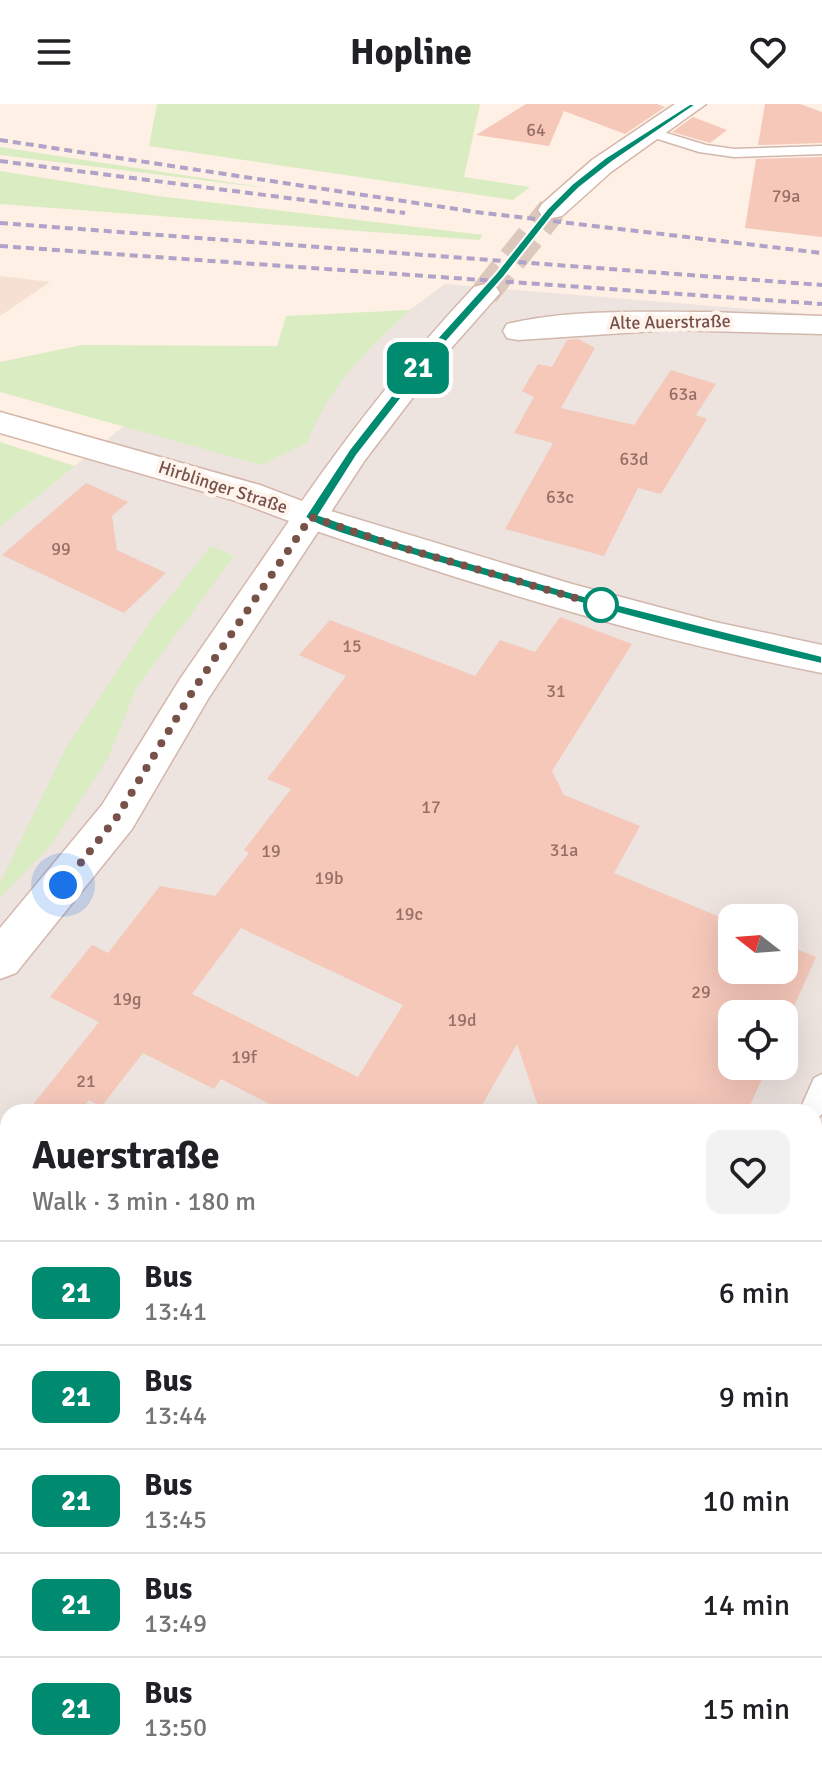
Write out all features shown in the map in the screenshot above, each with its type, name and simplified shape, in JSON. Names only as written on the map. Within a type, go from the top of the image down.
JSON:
[{"type":"main road","points":[[552,210],[575,186],[693,104]]},
{"type":"main road","name":"Hirblinger Straße","points":[[0,422],[248,493],[311,517],[362,441],[435,347],[485,293]]},
{"type":"main road","name":"Alte Auerstraße","points":[[518,331],[615,321],[762,321],[822,325]]},
{"type":"main road","points":[[0,960],[117,817],[194,689],[311,517],[390,544],[584,601],[822,659]]},
{"type":"lane","points":[[650,132],[704,149],[734,153],[822,150]]},
{"type":"lane","points":[[814,1104],[822,1085]]},
{"type":"shaded area","points":[[0,276],[50,282],[0,316]]},
{"type":"shaded area","points":[[445,284],[822,315],[822,1104],[0,1104],[0,527],[125,425],[261,465],[307,443],[318,414],[353,363],[410,310]]},
{"type":"green space","points":[[157,104],[480,104],[464,177],[530,187],[513,200],[149,146]]},
{"type":"green space","points":[[0,147],[267,188],[0,155]]},
{"type":"green space","points":[[0,171],[158,196],[483,235],[479,240],[0,204]]},
{"type":"green space","points":[[410,310],[350,370],[327,403],[307,443],[261,465],[0,392],[0,362],[82,345],[277,346],[286,316]]},
{"type":"green space","points":[[0,442],[75,466],[0,527]]},
{"type":"green space","points":[[211,546],[234,556],[137,687],[108,758],[51,845],[0,898],[0,883],[67,746],[152,619]]},
{"type":"building","points":[[526,104],[657,104],[665,107],[625,134],[564,111],[549,146],[476,135]]},
{"type":"building","points":[[765,104],[800,104],[822,112],[822,143],[758,145]]},
{"type":"building","points":[[693,117],[727,130],[710,143],[672,132]]},
{"type":"building","points":[[822,157],[822,237],[745,228],[756,159]]},
{"type":"building","points":[[578,339],[595,348],[561,408],[634,425],[671,370],[716,384],[696,415],[707,419],[661,494],[638,488],[604,556],[505,529],[553,443],[514,433],[534,397],[522,391],[538,364],[552,367],[567,340]]},
{"type":"building","points":[[86,483],[128,502],[112,516],[117,550],[166,573],[124,613],[2,555]]},
{"type":"building","points":[[560,617],[632,644],[552,771],[564,795],[640,826],[614,873],[718,916],[718,984],[798,984],[798,950],[816,957],[797,1000],[718,1000],[718,1080],[762,1080],[751,1104],[537,1104],[517,1044],[483,1104],[269,1104],[221,1079],[214,1089],[143,1053],[103,1104],[89,1100],[86,1104],[33,1104],[99,1022],[50,997],[92,945],[108,953],[160,886],[215,896],[249,853],[244,850],[291,789],[267,779],[346,676],[299,655],[330,620],[475,676],[500,640],[535,652]],"holes":[[[241,928],[403,1005],[358,1077],[192,994]]]},
{"type":"tunnel","points":[[485,293],[552,210]]},
{"type":"railway","points":[[0,140],[476,212],[822,253]]},
{"type":"railway","points":[[0,161],[405,213]]},
{"type":"railway","points":[[0,223],[822,285]]},
{"type":"railway","points":[[0,246],[822,304]]},
{"type":"bus line","name":"21","points":[[693,104],[609,160],[575,186],[552,210],[529,241],[435,347],[353,452],[311,517],[390,544],[584,601],[822,659]]},
{"type":"route","points":[[63,885],[117,817],[194,689],[311,517],[390,544],[610,608],[601,605]]}]
